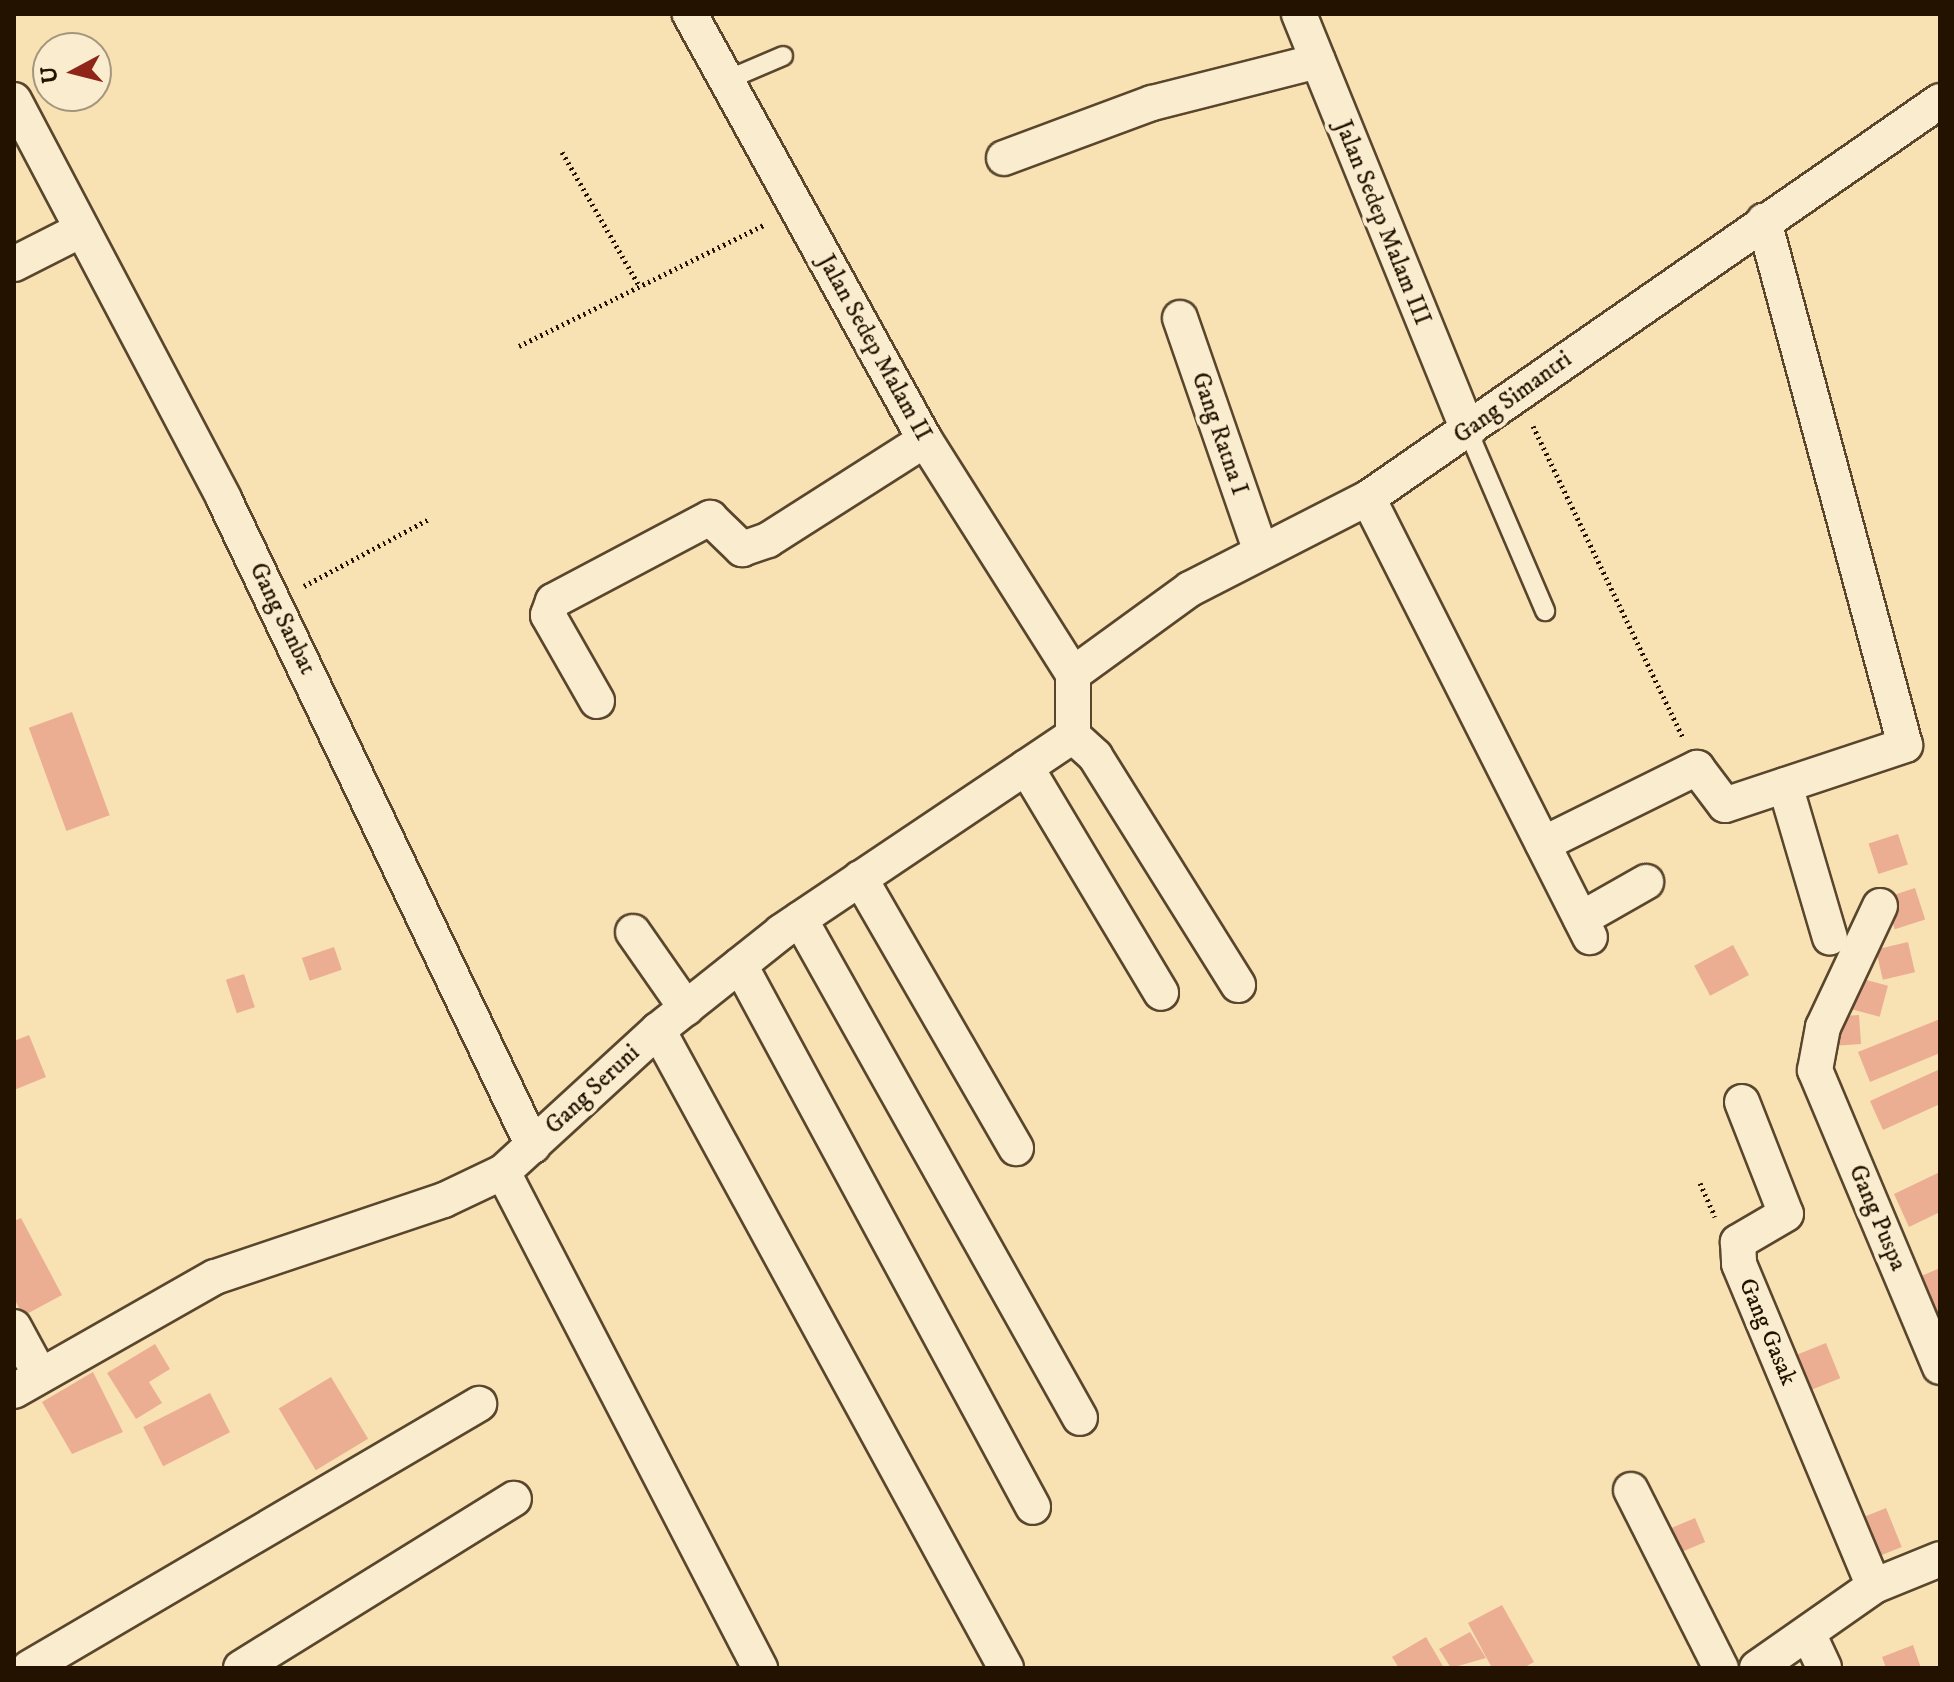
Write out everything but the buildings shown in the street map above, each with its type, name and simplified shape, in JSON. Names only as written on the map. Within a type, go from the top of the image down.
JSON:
[{"type":"street","name":"Jalan Sedep Malam II","points":[[690,14],[925,440],[1073,674]]},
{"type":"street","name":"Jalan Sedep Malam III","points":[[1299,14],[1468,431]]},
{"type":"street","points":[[1004,158],[1152,103],[1318,61]]},
{"type":"street","name":"Gang Sanbat","points":[[14,100],[79,231],[274,601],[533,1146]]},
{"type":"street","name":"Gang Simantri","points":[[1073,674],[1190,589],[1260,549],[1368,498],[1940,101]]},
{"type":"street","points":[[1543,844],[1697,768],[1725,805],[1905,745],[1764,221]]},
{"type":"street","points":[[14,264],[79,231]]},
{"type":"street","name":"Gang Ratna I","points":[[1180,318],[1260,549]]},
{"type":"street","points":[[597,701],[548,615],[553,601],[710,518],[742,549],[768,540],[925,440]]},
{"type":"street","points":[[1368,498],[1586,928],[1646,882]]},
{"type":"street","points":[[1073,674],[1073,736],[1095,756],[1238,985]]},
{"type":"street","name":"Gang Seruni","points":[[27,1383],[215,1277],[444,1200],[503,1172],[658,1030],[800,919],[1073,736]]},
{"type":"street","points":[[1026,767],[1161,993]]},
{"type":"street","points":[[1785,785],[1830,938]]},
{"type":"street","points":[[860,878],[1016,1148]]},
{"type":"street","name":"Gang Puspa","points":[[1880,906],[1823,1027],[1815,1070],[1940,1367]]},
{"type":"street","points":[[800,919],[1080,1418]]},
{"type":"street","points":[[633,932],[686,1008]]},
{"type":"street","points":[[740,965],[1033,1507]]},
{"type":"street","points":[[658,1030],[1006,1668]]},
{"type":"street","name":"Gang Gasak","points":[[1742,1102],[1786,1214],[1738,1242],[1739,1264],[1874,1586]]},
{"type":"street","points":[[503,1172],[760,1668]]},
{"type":"street","points":[[14,1327],[27,1383]]},
{"type":"street","points":[[40,1665],[479,1404]]},
{"type":"street","points":[[1631,1490],[1721,1668]]},
{"type":"street","points":[[241,1668],[514,1499]]},
{"type":"street","points":[[1757,1668],[1874,1586],[1940,1559]]},
{"type":"street","points":[[1808,1633],[1824,1668]]},
{"type":"lane","points":[[727,80],[783,56]]},
{"type":"lane","points":[[1468,431],[1545,611]]},
{"type":"path","points":[[562,152],[640,287]]},
{"type":"path","points":[[519,346],[797,208]]},
{"type":"path","points":[[1518,394],[1697,768]]},
{"type":"path","points":[[274,601],[429,519]]}]
